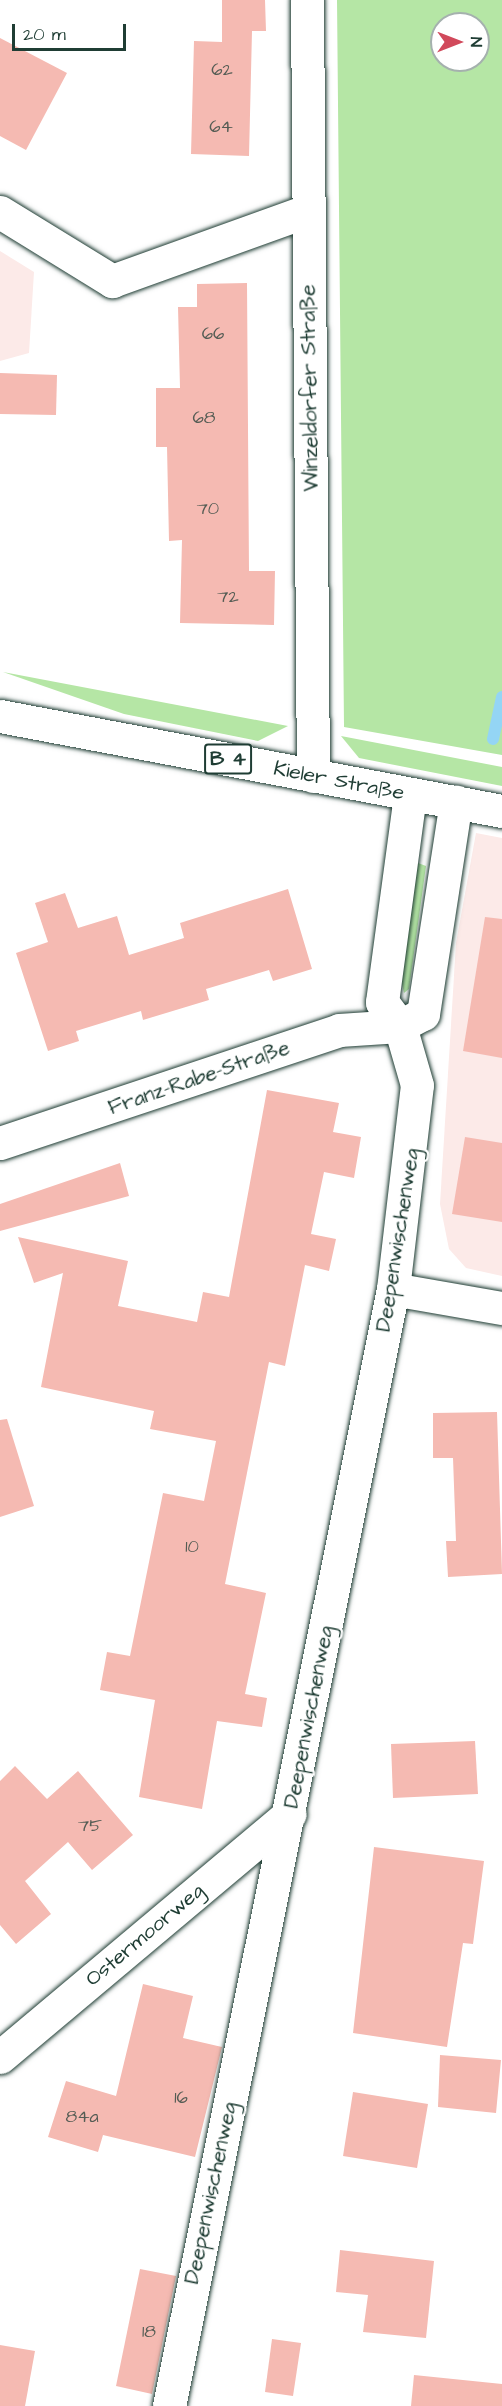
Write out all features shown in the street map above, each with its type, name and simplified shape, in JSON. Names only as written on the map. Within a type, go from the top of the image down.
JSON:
[{"type":"street","name":"Winzeldorfer Straße","points":[[307,0],[313,776]]},
{"type":"street","points":[[0,212],[112,282],[309,210]]},
{"type":"street","name":"Kieler Straße","points":[[0,716],[502,811]]},
{"type":"street","name":"Deepenwischenweg","points":[[169,2406],[290,1814],[393,1289],[417,1085],[400,1026],[382,1002],[410,794]]},
{"type":"street","points":[[400,1026],[423,1014],[456,802]]},
{"type":"street","name":"Franz-Rabe-Straße","points":[[0,1143],[339,1030],[400,1026]]},
{"type":"street","points":[[393,1289],[502,1308]]},
{"type":"street","name":"Ostermoorweg","points":[[0,2057],[290,1814]]},
{"type":"shaded area","points":[[0,251],[34,272],[29,353],[0,361]]},
{"type":"shaded area","points":[[476,833],[502,838],[502,1276],[466,1268],[449,1249],[440,1204],[456,943]]},
{"type":"green space","points":[[337,0],[502,0],[502,755],[344,727]]},
{"type":"green space","points":[[3,672],[288,726],[258,741],[124,714]]},
{"type":"green space","points":[[341,736],[502,767],[502,786],[359,758]]},
{"type":"green space","points":[[418,863],[426,866],[409,989],[404,993],[401,980]]},
{"type":"building","points":[[222,0],[265,0],[266,31],[252,31],[249,156],[191,154],[194,41],[222,42]]},
{"type":"building","points":[[0,38],[67,73],[26,150],[0,136]]},
{"type":"building","points":[[247,283],[249,571],[275,571],[274,625],[180,623],[182,540],[169,541],[167,447],[156,447],[156,388],[180,388],[178,307],[197,307],[197,284]]},
{"type":"building","points":[[0,373],[57,375],[56,415],[0,414]]},
{"type":"building","points":[[288,889],[312,969],[273,981],[269,970],[206,989],[209,1000],[143,1020],[141,1011],[76,1031],[79,1041],[48,1051],[16,953],[48,942],[35,903],[65,893],[78,928],[117,916],[129,955],[184,938],[180,923]]},
{"type":"building","points":[[485,917],[502,919],[502,1058],[463,1051]]},
{"type":"building","points":[[267,1090],[339,1103],[333,1132],[361,1137],[354,1178],[324,1172],[311,1234],[336,1239],[329,1271],[305,1265],[285,1366],[269,1362],[225,1584],[266,1593],[245,1694],[267,1698],[262,1727],[217,1721],[202,1809],[139,1797],[155,1700],[100,1690],[107,1652],[130,1656],[163,1493],[204,1501],[216,1441],[150,1429],[154,1411],[41,1387],[63,1273],[34,1283],[18,1237],[128,1261],[118,1306],[197,1322],[203,1292],[229,1297]]},
{"type":"building","points":[[465,1137],[502,1143],[502,1222],[452,1214]]},
{"type":"building","points":[[120,1163],[129,1196],[0,1231],[0,1204]]},
{"type":"building","points":[[497,1412],[502,1574],[448,1577],[446,1541],[456,1541],[453,1458],[433,1458],[433,1413]]},
{"type":"building","points":[[7,1419],[34,1506],[0,1517],[0,1420]]},
{"type":"building","points":[[475,1741],[478,1794],[393,1798],[391,1744]]},
{"type":"building","points":[[15,1766],[47,1799],[78,1771],[133,1835],[92,1870],[68,1842],[25,1881],[51,1914],[16,1944],[0,1925],[0,1781]]},
{"type":"building","points":[[374,1847],[484,1861],[473,1944],[463,1943],[447,2047],[353,2033]]},
{"type":"building","points":[[143,1984],[193,1996],[183,2038],[222,2047],[195,2157],[103,2135],[98,2152],[48,2137],[66,2081],[116,2096]]},
{"type":"building","points":[[440,2055],[501,2060],[496,2113],[438,2107]]},
{"type":"building","points":[[353,2092],[428,2104],[417,2168],[343,2156]]},
{"type":"building","points":[[340,2250],[434,2261],[426,2338],[363,2332],[368,2295],[336,2292]]},
{"type":"building","points":[[140,2269],[176,2276],[152,2394],[116,2386]]},
{"type":"building","points":[[272,2339],[301,2343],[293,2396],[265,2392]]},
{"type":"building","points":[[0,2345],[35,2351],[25,2406],[0,2406]]},
{"type":"building","points":[[414,2375],[502,2384],[502,2406],[411,2406]]},
{"type":"waterway","points":[[493,739],[502,697]]}]
